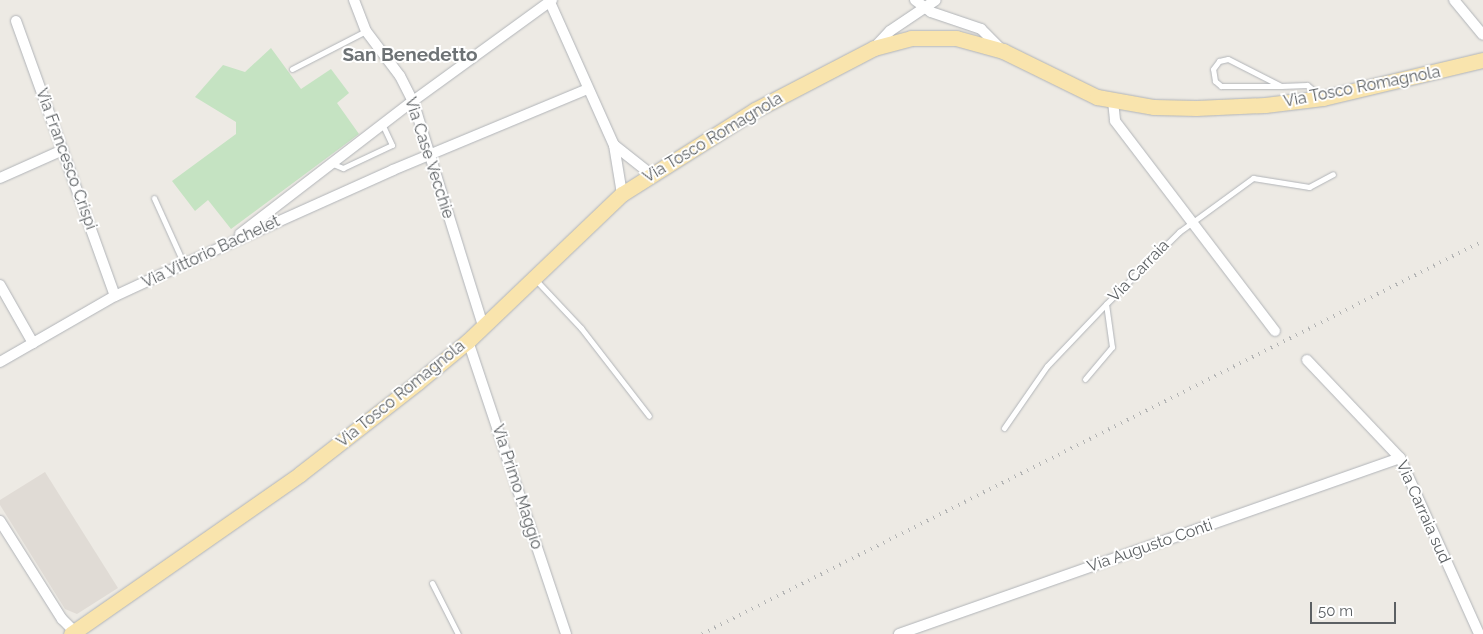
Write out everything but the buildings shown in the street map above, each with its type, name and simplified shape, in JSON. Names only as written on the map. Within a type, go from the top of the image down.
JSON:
[{"type":"main road","name":"Via Tosco Romagnola","points":[[74,633],[300,474],[468,340],[622,194],[755,110],[874,48],[906,39],[941,37],[968,40],[1003,51],[1065,84],[1113,101],[1154,107],[1229,108],[1322,98],[1483,60]]},
{"type":"street","name":"Via Case Vecchie","points":[[354,0],[366,31],[400,76],[413,101],[483,326]]},
{"type":"street","points":[[234,241],[413,101],[550,0],[614,145],[622,194]]},
{"type":"street","points":[[915,0],[924,8],[981,29],[1003,51]]},
{"type":"street","points":[[874,48],[890,31],[936,0]]},
{"type":"street","points":[[1454,0],[1483,35]]},
{"type":"street","name":"Via Francesco Crispi","points":[[16,21],[115,296]]},
{"type":"street","name":"Via Vittorio Bachelet","points":[[0,362],[115,296],[429,155],[588,89]]},
{"type":"street","points":[[1113,101],[1115,121],[1275,330]]},
{"type":"street","points":[[614,145],[652,174]]},
{"type":"street","points":[[0,178],[64,150]]},
{"type":"street","points":[[0,284],[33,343]]},
{"type":"street","name":"Via Primo Maggio","points":[[468,340],[566,634]]},
{"type":"street","name":"Via Carraia sud","points":[[1306,360],[1400,458],[1479,634]]},
{"type":"street","name":"Via Augusto Conti","points":[[899,634],[1400,458]]},
{"type":"street","points":[[0,521],[62,619],[74,633]]},
{"type":"lane","points":[[292,69],[366,31]]},
{"type":"lane","points":[[1281,86],[1228,59],[1219,61],[1214,69],[1215,82],[1221,86],[1281,86],[1307,85],[1322,98]]},
{"type":"lane","points":[[334,164],[343,168],[392,145],[383,126]]},
{"type":"lane","name":"Via Carraia","points":[[1084,379],[1112,347],[1106,304],[1191,222],[1254,178],[1309,187],[1333,174]]},
{"type":"lane","points":[[154,198],[184,264]]},
{"type":"lane","points":[[534,278],[581,328],[648,416]]},
{"type":"lane","points":[[1004,428],[1047,366],[1106,304]]},
{"type":"lane","points":[[432,583],[458,634]]},
{"type":"shaded area","points":[[45,472],[118,588],[77,614],[65,609],[0,505],[0,500]]},
{"type":"green space","points":[[271,48],[301,89],[331,69],[349,93],[337,103],[359,134],[231,229],[208,200],[195,211],[172,181],[236,134],[236,122],[195,97],[223,65],[245,72]]},
{"type":"railway","points":[[702,634],[1483,241]]},
{"type":"district","name":"San Benedetto","points":[[410,55]]}]
